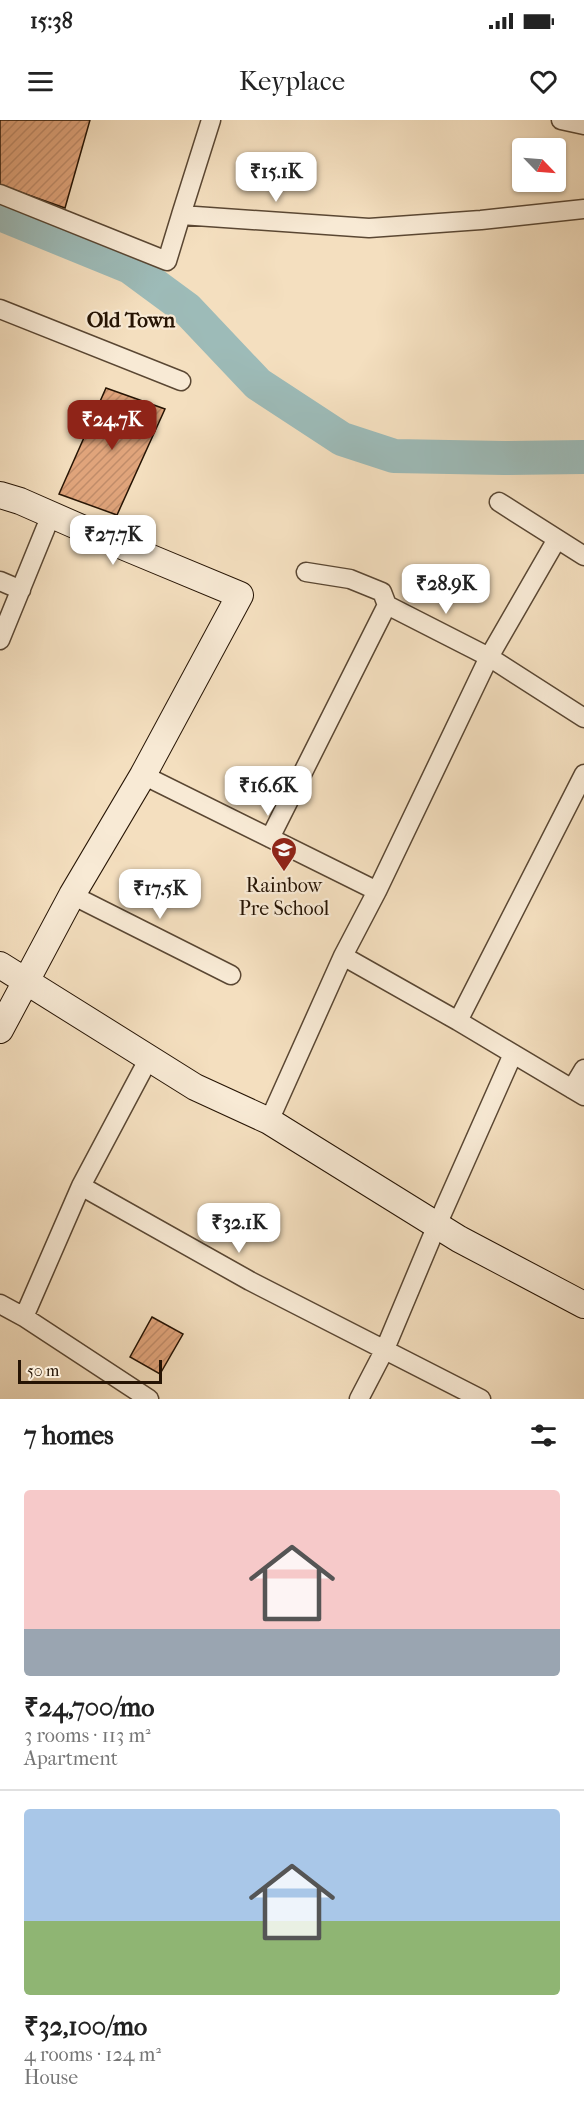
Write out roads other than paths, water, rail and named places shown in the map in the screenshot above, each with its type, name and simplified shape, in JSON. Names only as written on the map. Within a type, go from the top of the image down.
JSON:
[{"type":"street","points":[[0,194],[167,261],[211,120]]},
{"type":"street","points":[[561,120],[584,125]]},
{"type":"street","points":[[182,215],[369,228],[481,220],[584,209]]},
{"type":"street","points":[[0,309],[181,381]]},
{"type":"street","points":[[0,495],[20,501],[240,595],[143,775],[72,895],[0,1030]]},
{"type":"street","points":[[499,502],[584,556]]},
{"type":"street","points":[[0,640],[51,515]]},
{"type":"street","points":[[269,1121],[343,956],[377,891],[489,657],[557,539]]},
{"type":"street","points":[[306,572],[350,579],[382,592],[387,604],[489,657],[584,718]]},
{"type":"street","points":[[0,581],[21,590]]},
{"type":"street","points":[[270,838],[387,604]]},
{"type":"street","points":[[458,1021],[584,774]]},
{"type":"street","points":[[143,775],[377,891]]},
{"type":"street","points":[[72,895],[231,975]]},
{"type":"street","points":[[343,956],[578,1093],[584,1068]]},
{"type":"street","points":[[0,965],[195,1087],[269,1121],[437,1225],[584,1305]]},
{"type":"street","points":[[359,1399],[385,1349],[513,1054]]},
{"type":"street","points":[[24,1317],[81,1186],[149,1058]]},
{"type":"street","points":[[81,1186],[250,1281],[481,1399]]},
{"type":"street","points":[[0,1304],[24,1317],[149,1399]]},
{"type":"waterway","points":[[0,214],[130,267],[187,309],[258,384],[342,439],[394,456],[584,457]]},
{"type":"place","name":"Rainbow Pre School","points":[[284,873]]},
{"type":"district","name":"Old Town","points":[[131,320]]}]
